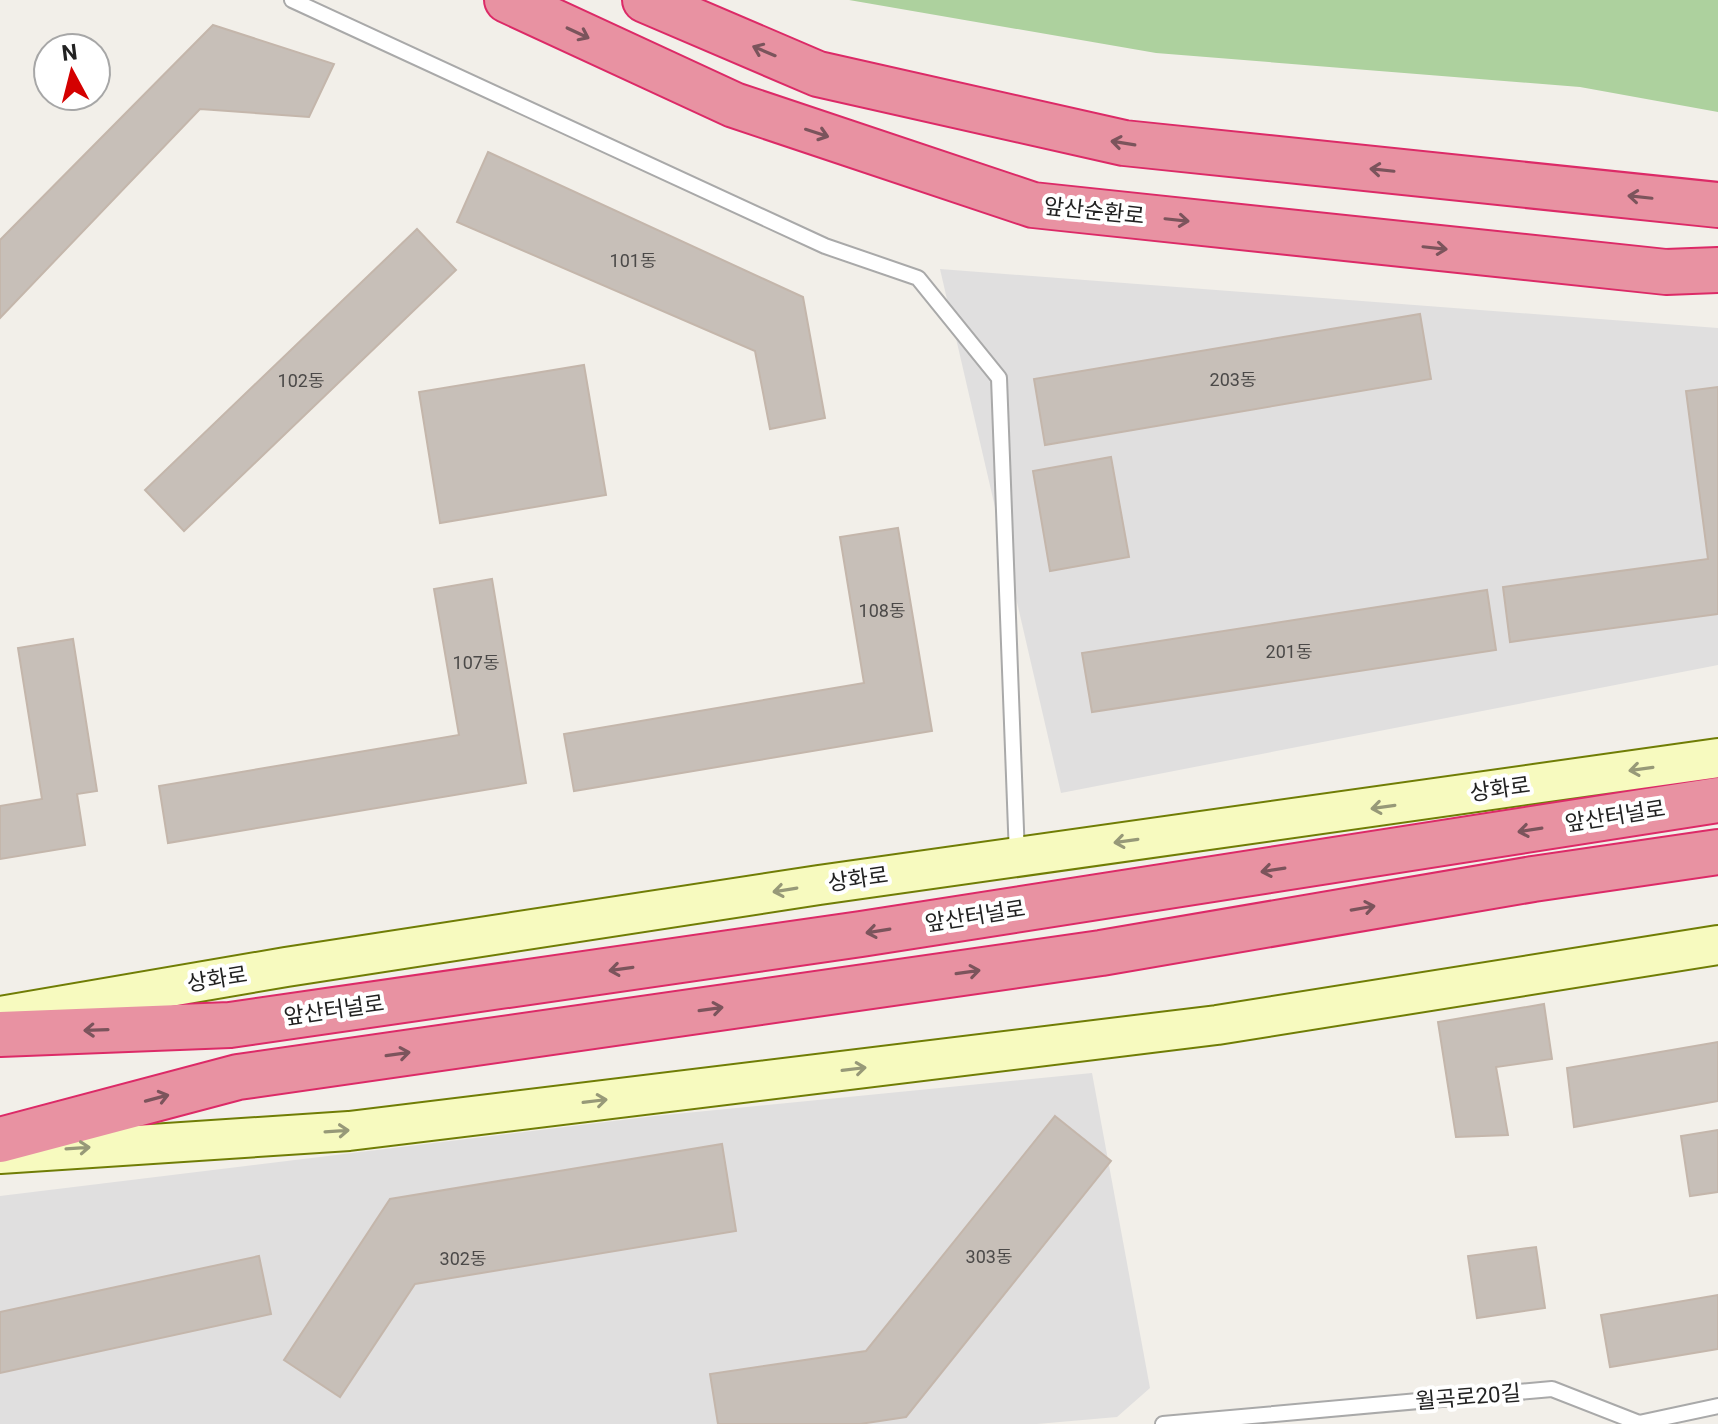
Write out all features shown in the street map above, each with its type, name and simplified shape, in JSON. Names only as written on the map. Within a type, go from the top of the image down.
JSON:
[{"type":"highway","name":"앞산순환로","points":[[507,0],[734,105],[1033,205],[1666,272],[1718,270]]},
{"type":"highway","points":[[645,0],[818,74],[1124,143],[1718,205]]},
{"type":"highway","points":[[1666,272],[1718,281]]},
{"type":"highway","name":"앞산터널로","points":[[0,1034],[230,1025],[861,934],[1718,800]]},
{"type":"highway","points":[[0,1140],[238,1077],[1101,953],[1533,879],[1718,852]]},
{"type":"main road","name":"상화로","points":[[0,1016],[286,967],[1017,856],[1718,758]]},
{"type":"main road","points":[[0,1154],[380,1127],[1217,1025],[1718,945]]},
{"type":"lane","points":[[292,0],[825,246],[918,278],[999,378],[1017,856]]},
{"type":"lane","name":"월곡로20길","points":[[1163,1424],[1552,1389],[1639,1423],[1718,1406]]},
{"type":"shaded area","points":[[940,269],[1718,328],[1718,665],[1061,793]]},
{"type":"shaded area","points":[[1092,1073],[1150,1388],[1117,1417],[1037,1424],[0,1424],[0,1196],[655,1116]]},
{"type":"green space","points":[[849,0],[1718,0],[1718,112],[1580,87],[1156,53]]},
{"type":"building","points":[[213,25],[334,64],[309,117],[200,109],[0,318],[0,240]]},
{"type":"building","points":[[488,152],[803,297],[825,418],[770,429],[755,351],[457,222]]},
{"type":"building","points":[[417,229],[456,270],[184,531],[145,490]]},
{"type":"building","points":[[1420,314],[1431,379],[1045,445],[1034,379]]},
{"type":"building","points":[[584,365],[606,495],[440,523],[419,392]]},
{"type":"building","points":[[1718,387],[1718,614],[1510,642],[1503,587],[1708,559],[1686,391]]},
{"type":"building","points":[[1111,457],[1129,557],[1050,571],[1033,471]]},
{"type":"building","points":[[898,528],[932,731],[574,791],[564,734],[864,683],[840,537]]},
{"type":"building","points":[[492,579],[526,783],[168,843],[159,786],[459,735],[434,589]]},
{"type":"building","points":[[1487,590],[1496,650],[1092,712],[1082,653]]},
{"type":"building","points":[[73,639],[97,791],[77,794],[85,845],[0,859],[0,806],[42,799],[18,648]]},
{"type":"building","points":[[1544,1004],[1552,1059],[1496,1067],[1508,1135],[1456,1137],[1438,1022]]},
{"type":"building","points":[[1718,1042],[1718,1101],[1574,1127],[1567,1068]]},
{"type":"building","points":[[1055,1116],[1111,1161],[906,1417],[860,1424],[718,1424],[710,1374],[866,1351]]},
{"type":"building","points":[[1718,1130],[1718,1192],[1690,1196],[1681,1136]]},
{"type":"building","points":[[722,1144],[736,1231],[415,1284],[340,1397],[284,1360],[390,1199]]},
{"type":"building","points":[[1536,1247],[1545,1308],[1477,1318],[1468,1256]]},
{"type":"building","points":[[259,1256],[271,1314],[0,1373],[0,1312]]},
{"type":"building","points":[[1718,1295],[1718,1349],[1610,1367],[1601,1315]]}]
